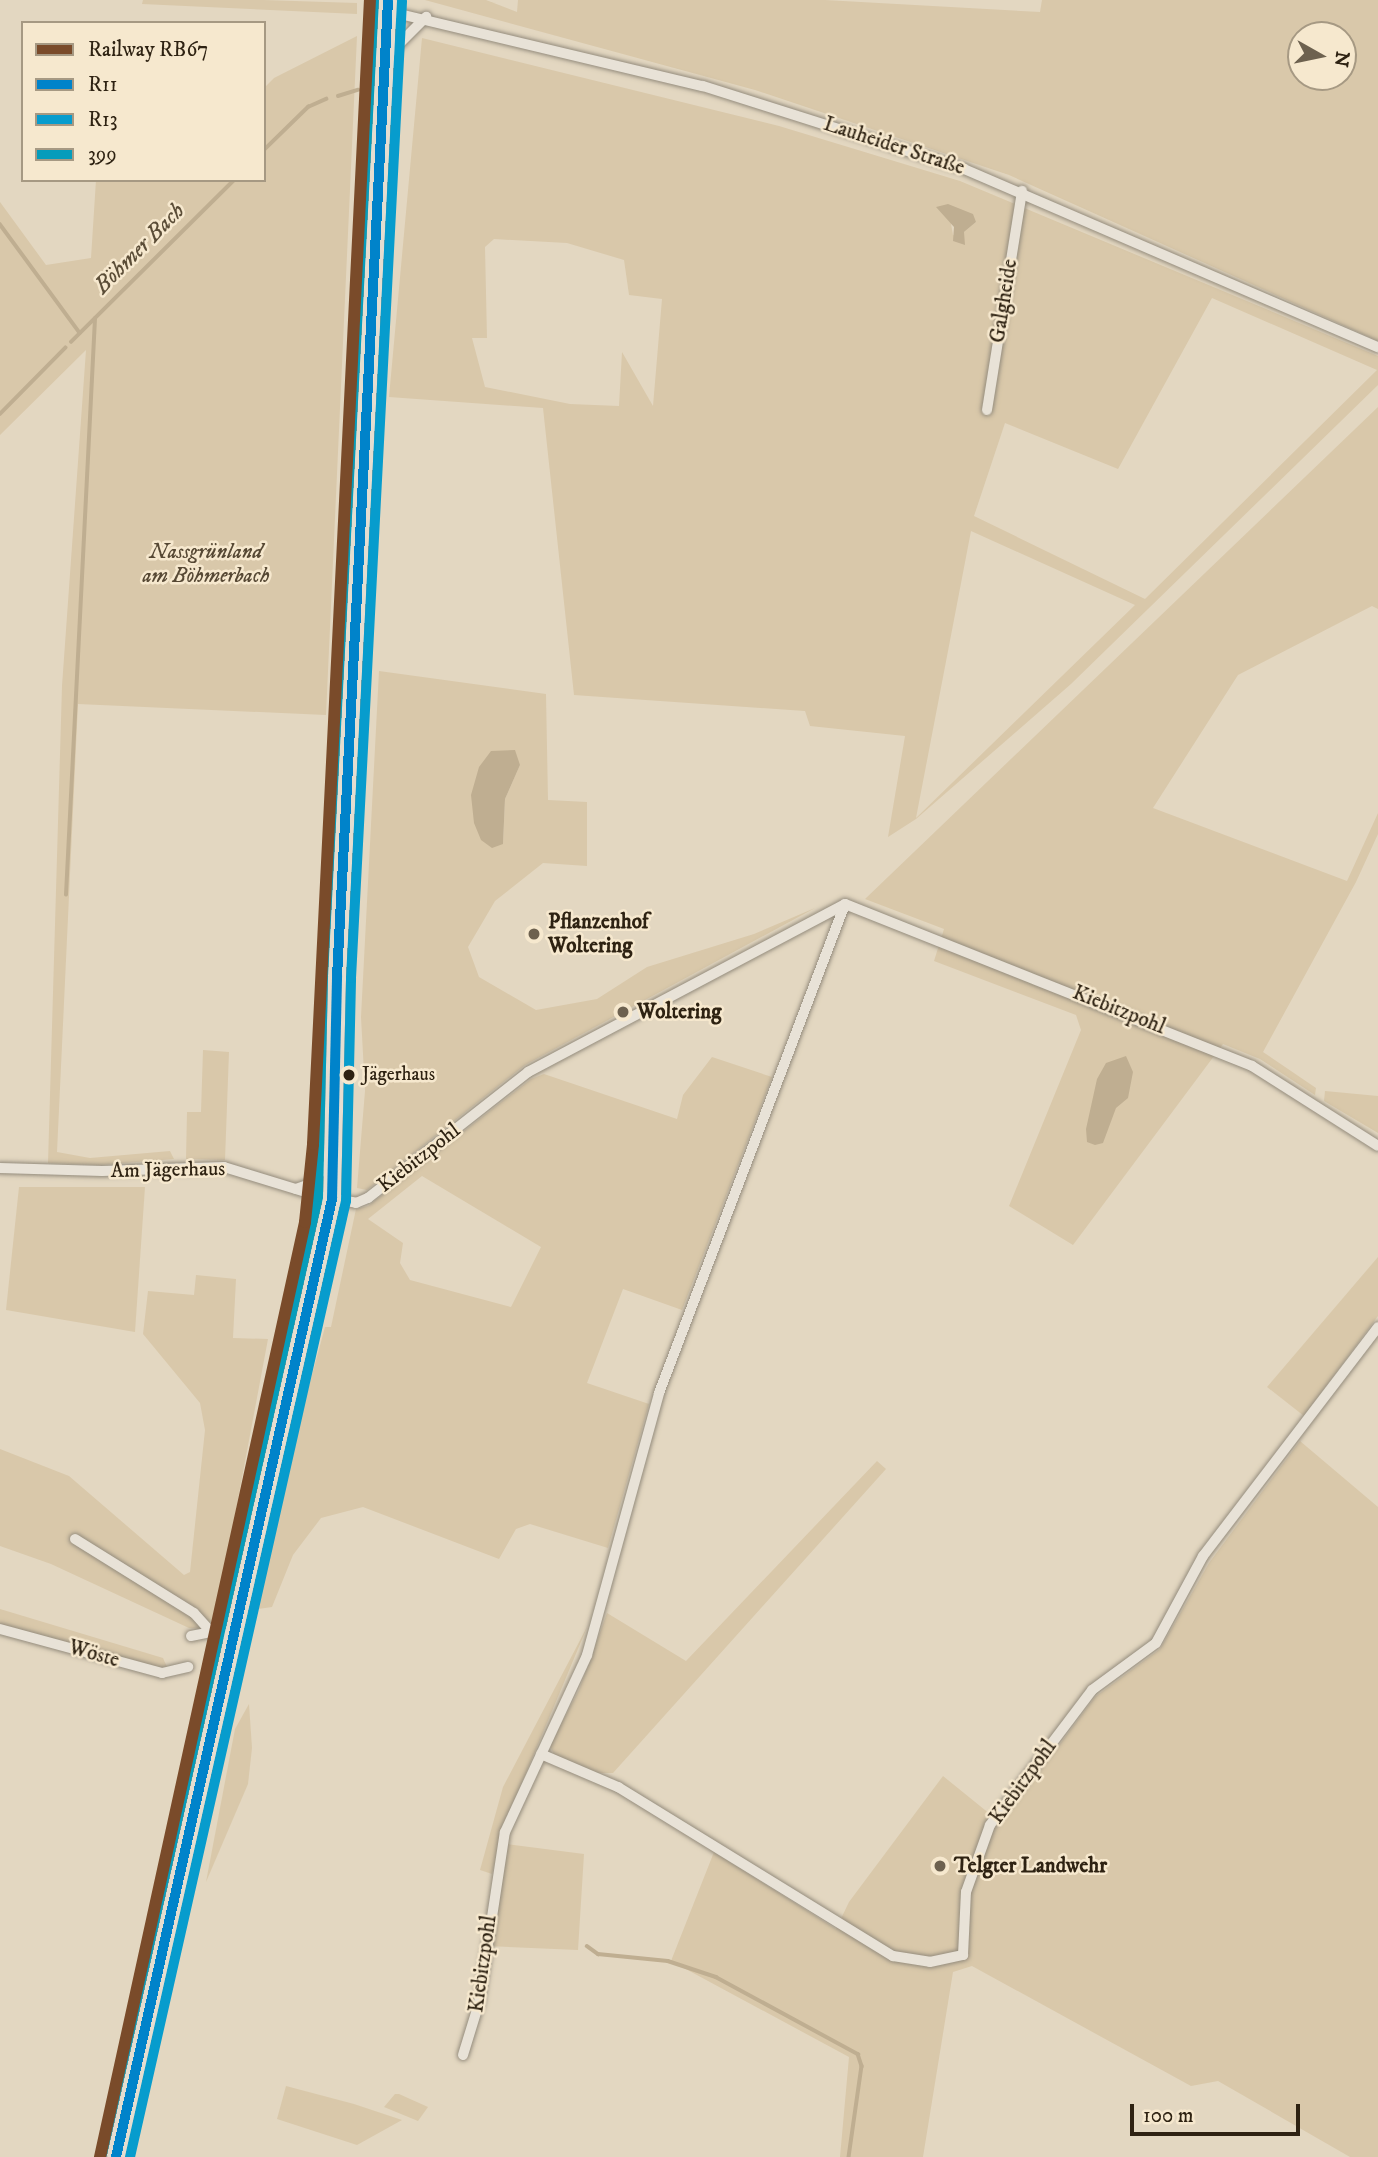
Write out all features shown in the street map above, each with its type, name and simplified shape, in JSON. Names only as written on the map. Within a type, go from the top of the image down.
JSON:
[{"type":"main road","points":[[116,2157],[332,1199],[336,1154],[337,977],[388,6]]},
{"type":"street","name":"Lauheider Straße","points":[[388,6],[776,107],[1022,191],[1378,347]]},
{"type":"street","points":[[385,57],[426,17]]},
{"type":"street","name":"Galgheide","points":[[987,410],[1022,191]]},
{"type":"street","name":"Kiebitzpohl","points":[[463,2055],[479,2003],[505,1832],[572,1694],[596,1630],[659,1393],[845,904]]},
{"type":"street","name":"Kiebitzpohl","points":[[332,1199],[356,1203],[368,1198],[528,1072],[845,904],[1252,1066],[1378,1146]]},
{"type":"street","points":[[296,1189],[320,1175],[336,1154]]},
{"type":"street","name":"Am Jägerhaus","points":[[0,1168],[102,1171],[224,1167],[332,1199]]},
{"type":"street","name":"Kiebitzpohl","points":[[541,1754],[618,1787],[893,1956],[930,1962],[963,1955],[966,1892],[990,1825],[1092,1690],[1156,1643],[1203,1556],[1378,1327]]},
{"type":"street","points":[[75,1539],[194,1613],[211,1632]]},
{"type":"street","name":"Wöste","points":[[0,1629],[162,1672],[188,1667]]},
{"type":"street","points":[[191,1636],[211,1632],[232,1635]]},
{"type":"green space","points":[[143,0],[357,3],[357,14],[142,4]]},
{"type":"green space","points":[[425,0],[486,0],[517,12],[518,0],[825,0],[1040,12],[1042,0],[1378,0],[1378,341],[1009,175],[755,90]]},
{"type":"green space","name":"Nassgrünland am Böhmerbach","points":[[357,36],[326,715],[78,704],[57,1152],[90,1158],[170,1151],[174,1159],[99,1165],[48,1163],[62,686],[86,350],[0,435],[0,202],[46,265],[91,258],[96,182],[266,182],[266,86],[274,78]]},
{"type":"green space","points":[[422,38],[779,126],[960,181],[1378,356],[1378,385],[1071,684],[916,819],[888,837],[905,736],[810,726],[805,711],[574,695],[543,408],[389,397]],"holes":[[[937,207],[976,222],[964,232],[964,238],[953,235],[950,218]],[[494,239],[567,243],[624,260],[629,295],[662,299],[653,406],[622,352],[619,406],[570,404],[485,387],[472,338],[487,338],[485,247]],[[1212,298],[1377,370],[1145,599],[974,516],[1005,423],[1118,469]],[[971,531],[1135,605],[916,818]]]},
{"type":"green space","points":[[1378,407],[1378,609],[1372,606],[1238,675],[1153,808],[1347,881],[1378,813],[1378,834],[1356,882],[1263,1052],[1316,1088],[1315,1095],[1260,1059],[1223,1044],[1073,1245],[1009,1206],[1081,1030],[1076,1015],[934,961],[944,929],[865,899]]},
{"type":"green space","points":[[379,671],[546,694],[548,800],[587,802],[587,866],[543,863],[495,901],[468,947],[479,977],[536,1010],[597,999],[647,967],[754,934],[815,908],[525,1065],[367,1190],[357,1188],[365,1091],[361,1017]],"holes":[[[491,751],[520,765],[505,799],[503,844]]]},
{"type":"green space","points":[[203,1050],[229,1052],[225,1160],[186,1159],[187,1112],[201,1112]]},
{"type":"green space","points":[[712,1057],[772,1077],[682,1310],[623,1289],[587,1383],[649,1404],[608,1548],[530,1524],[516,1529],[499,1559],[363,1507],[321,1518],[293,1555],[272,1607],[258,1609],[306,1397],[325,1327],[331,1327],[356,1209],[368,1206],[531,1079],[544,1074],[677,1119],[683,1095]],"holes":[[[422,1176],[541,1247],[511,1307],[410,1280],[400,1263],[403,1243],[368,1219]]]},
{"type":"green space","points":[[1325,1091],[1378,1096],[1378,1133],[1324,1101]]},
{"type":"green space","points":[[19,1187],[145,1187],[135,1332],[6,1310]]},
{"type":"green space","points":[[1378,1257],[1378,1316],[1304,1416],[1267,1387]]},
{"type":"green space","points":[[196,1275],[236,1279],[233,1338],[268,1339],[214,1627],[208,1629],[189,1628],[51,1564],[0,1546],[0,1449],[69,1476],[184,1575],[190,1572],[205,1430],[200,1403],[143,1334],[148,1291],[194,1295]]},
{"type":"green space","points":[[1300,1441],[1378,1507],[1378,2157],[1350,2157],[1218,2081],[1191,2086],[972,1966],[953,1972],[923,2157],[840,2157],[849,2057],[671,1961],[714,1852],[836,1929],[849,1902],[943,1776],[1001,1823],[1095,1697],[1160,1649],[1209,1563]]},
{"type":"green space","points":[[877,1461],[886,1469],[613,1773],[596,1773],[554,1755],[550,1745],[579,1690],[607,1613],[686,1661]]},
{"type":"green space","points":[[0,1609],[163,1658],[167,1667],[153,1667],[0,1625]]},
{"type":"green space","points":[[588,1625],[503,1828],[492,1874],[480,1870],[503,1787]]},
{"type":"green space","points":[[249,1704],[252,1748],[248,1784],[206,1882],[235,1729]]},
{"type":"green space","points":[[506,1844],[584,1854],[578,1950],[488,1946]]},
{"type":"green space","points":[[286,2086],[402,2120],[357,2145],[277,2119]]},
{"type":"green space","points":[[395,2094],[428,2107],[418,2121],[384,2107]]},
{"type":"shaded area","points":[[948,204],[973,214],[976,222],[964,232],[965,245],[953,241],[954,227],[936,207]]},
{"type":"shaded area","points":[[515,750],[520,765],[505,799],[503,844],[492,848],[481,840],[474,823],[471,795],[479,767],[491,751]]},
{"type":"shaded area","points":[[1126,1056],[1133,1072],[1128,1098],[1116,1108],[1103,1143],[1095,1145],[1087,1142],[1086,1129],[1097,1079],[1106,1063]]},
{"type":"waterway","name":"Böhmer Bach","points":[[338,96],[358,90]]},
{"type":"waterway","name":"Böhmer Bach","points":[[266,148],[308,107],[326,99]]},
{"type":"waterway","name":"Böhmer Bach","points":[[71,342],[232,182]]},
{"type":"waterway","points":[[0,224],[80,333]]},
{"type":"waterway","points":[[66,895],[95,319]]},
{"type":"waterway","name":"Böhmer Bach","points":[[0,414],[65,348]]},
{"type":"waterway","points":[[587,1946],[598,1954],[668,1961],[716,1977],[858,2054],[862,2066],[849,2157]]},
{"type":"rail line","name":"RB67","points":[[100,2157],[305,1222],[313,1144],[370,0]]},
{"type":"transit line","name":"399","points":[[102,2154],[318,1197],[323,976],[374,0]]},
{"type":"transit line","name":"R11","points":[[116,2157],[332,1199],[337,977],[388,0]]},
{"type":"transit line","name":"R13","points":[[130,2157],[346,1201],[351,978],[402,1]]},
{"type":"place","name":"Pflanzenhof Woltering","points":[[534,934]]},
{"type":"place","name":"Woltering","points":[[623,1012]]},
{"type":"place","name":"Jägerhaus","points":[[349,1075]]},
{"type":"place","name":"Telgter Landwehr","points":[[940,1866]]}]
